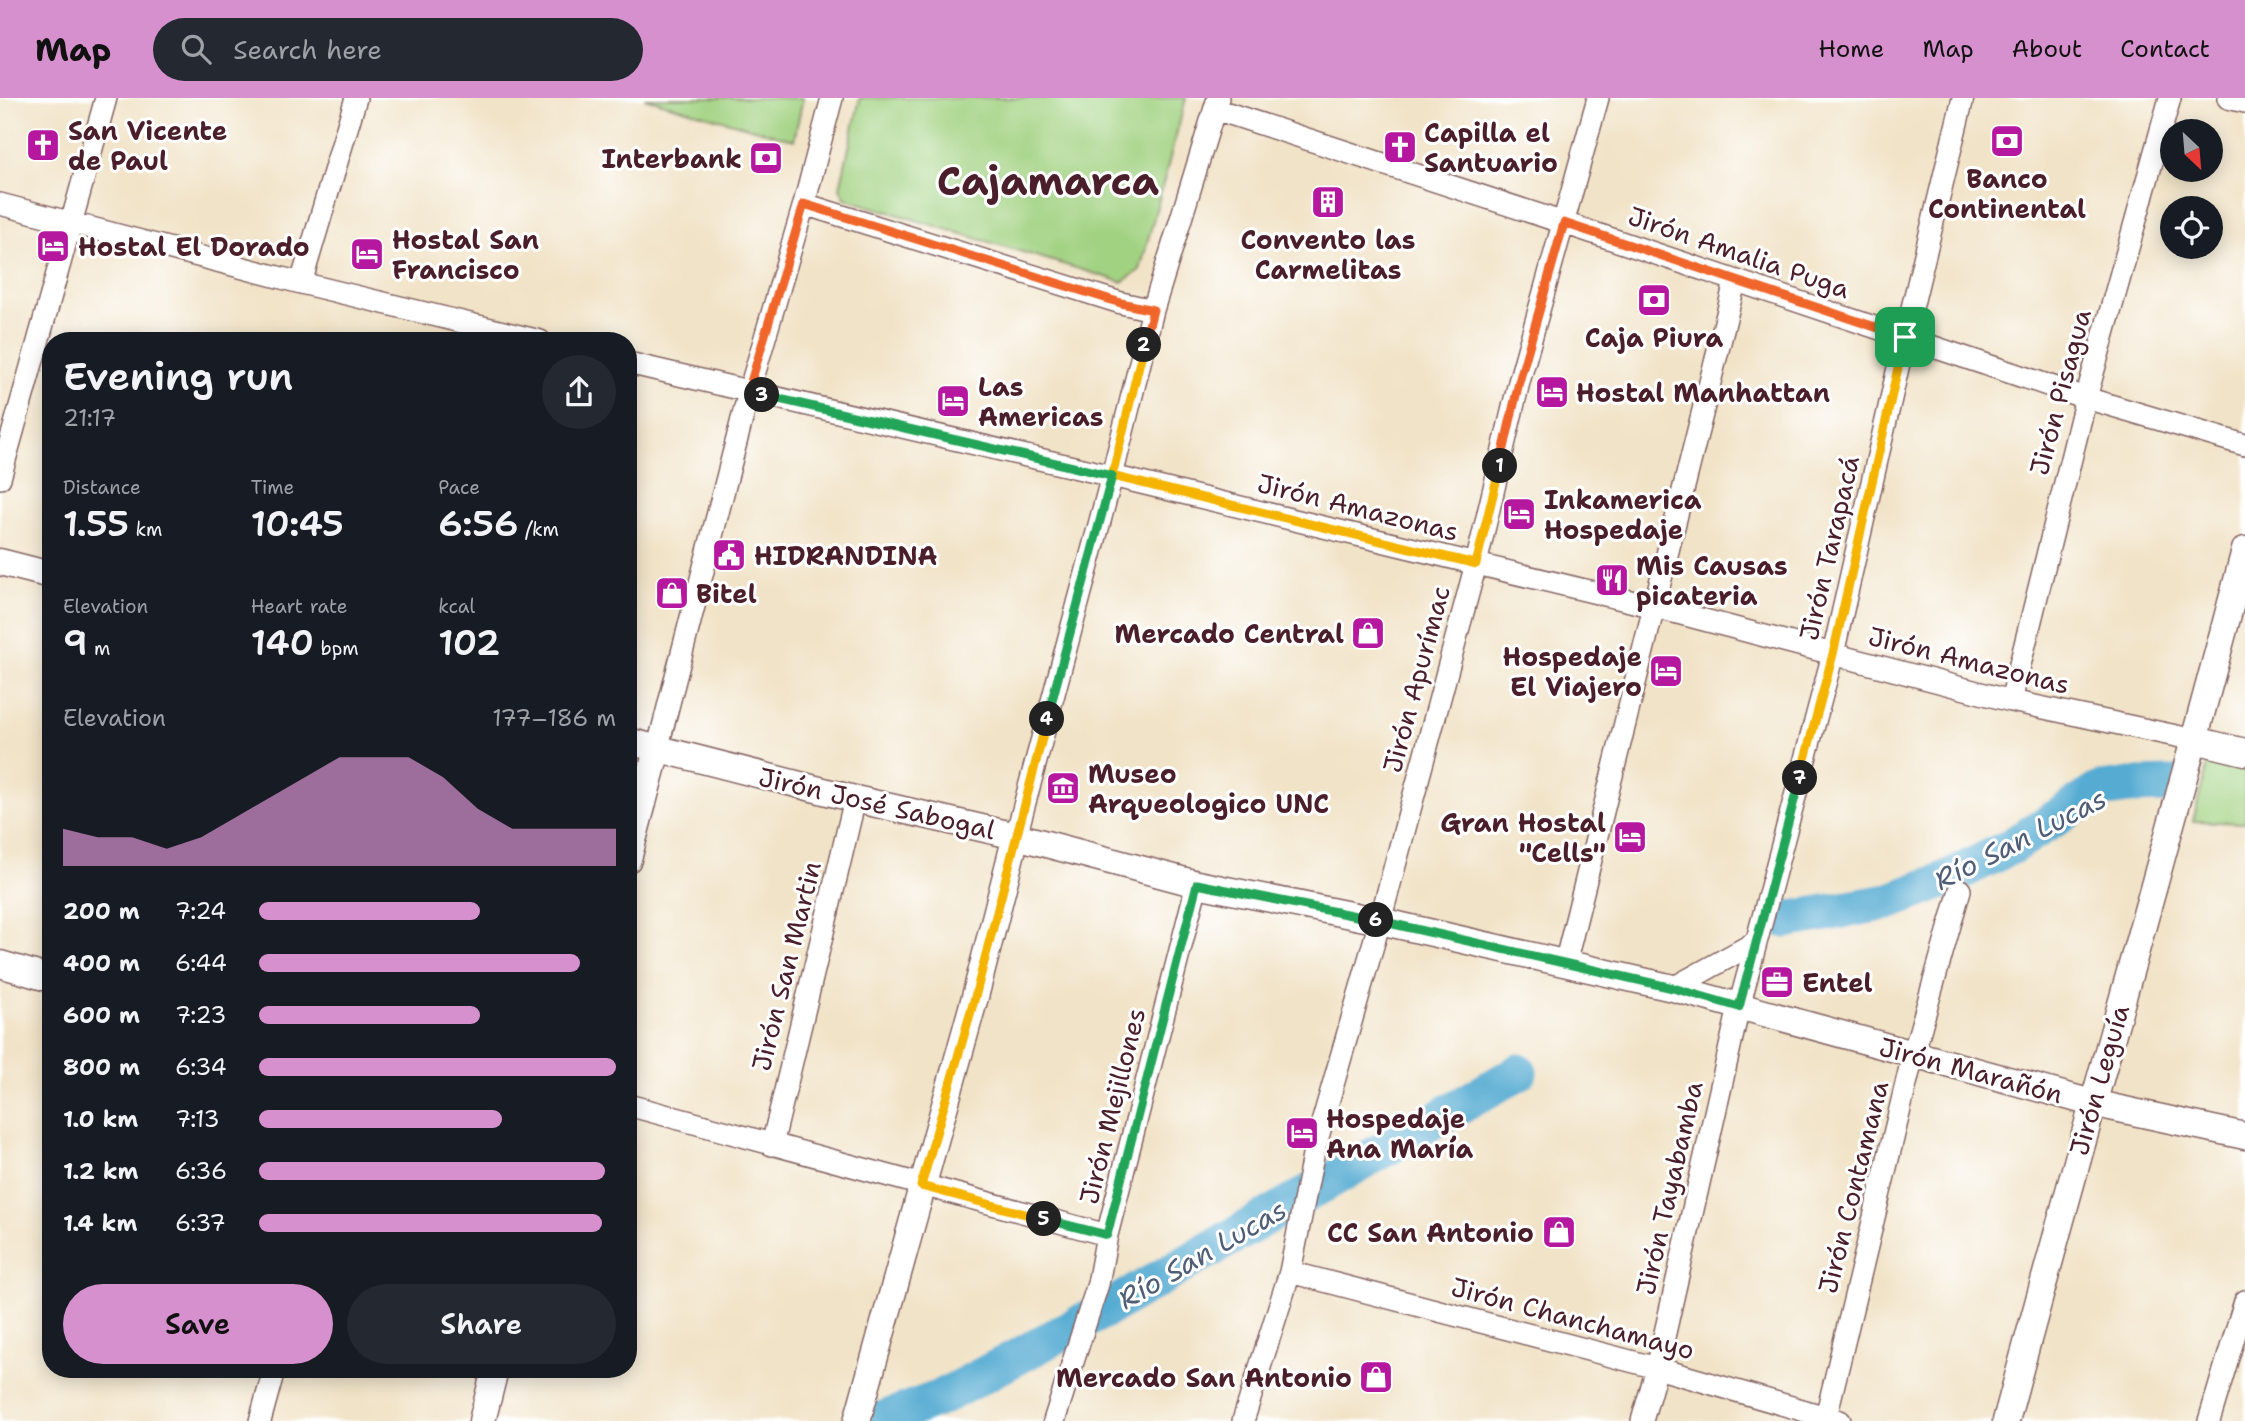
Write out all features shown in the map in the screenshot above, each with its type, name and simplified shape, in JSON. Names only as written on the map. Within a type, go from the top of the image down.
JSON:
[{"type":"street","points":[[0,478],[106,98]]},
{"type":"street","points":[[300,283],[356,98]]},
{"type":"street","points":[[637,825],[748,392],[804,204],[832,98]]},
{"type":"street","name":"Jirón Apurímac","points":[[1290,1272],[1314,1151],[1380,921],[1476,564],[1519,382],[1598,98]]},
{"type":"street","name":"Jirón Tarapacá","points":[[1739,1007],[1833,654],[1963,98]]},
{"type":"street","name":"Jirón Pisagua","points":[[2011,701],[2086,398],[2170,98]]},
{"type":"street","points":[[2228,98],[2245,102]]},
{"type":"street","points":[[858,1419],[975,997],[1153,310],[1217,104]]},
{"type":"street","name":"Jirón Amalia Puga","points":[[1217,104],[1735,282],[2086,398],[2245,445]]},
{"type":"street","points":[[0,204],[300,283],[503,332]]},
{"type":"street","points":[[804,204],[1121,303],[1153,310]]},
{"type":"street","points":[[1564,964],[1656,607],[1735,282]]},
{"type":"street","name":"Jirón Amazonas","points":[[637,365],[1656,607],[2011,701],[2195,740]]},
{"type":"street","name":"Jirón Leguía","points":[[2006,1421],[2245,550]]},
{"type":"street","points":[[0,562],[42,573]]},
{"type":"street","points":[[2195,740],[2245,752]]},
{"type":"street","name":"Jirón José Sabogal","points":[[637,744],[855,799],[1016,836],[1197,884],[1380,921],[1673,988],[1739,1007]]},
{"type":"street","name":"Jirón San Martin","points":[[772,1145],[855,799]]},
{"type":"street","name":"Jirón Mejillones","points":[[1054,1421],[1098,1284],[1107,1235],[1197,884]]},
{"type":"street","name":"Jirón Contamana","points":[[1833,1419],[1913,1055],[1960,890]]},
{"type":"street","points":[[1673,988],[1756,942]]},
{"type":"street","points":[[0,964],[42,976]]},
{"type":"street","name":"Jirón Marañón","points":[[1739,1007],[2092,1103],[2245,1136]]},
{"type":"street","name":"Jirón Tayabamba","points":[[1642,1421],[1657,1368],[1739,1007]]},
{"type":"street","points":[[637,1108],[1107,1235]]},
{"type":"street","points":[[1243,1421],[1290,1272]]},
{"type":"street","name":"Jirón Chanchamayo","points":[[1290,1272],[1657,1368],[1833,1419]]},
{"type":"street","points":[[2209,1421],[2245,1301]]},
{"type":"street","points":[[260,1421],[272,1378]]},
{"type":"street","points":[[482,1421],[493,1378]]},
{"type":"green space","points":[[644,98],[803,98],[794,140]]},
{"type":"green space","points":[[860,98],[1186,98],[1140,270],[1122,282],[846,199],[840,188]]},
{"type":"green space","points":[[2211,750],[2245,758],[2245,823],[2193,821]]},
{"type":"waterway","name":"Río San Lucas","points":[[1786,920],[1888,902],[1942,881],[2010,847],[2100,790],[2173,785]]},
{"type":"waterway","name":"Río San Lucas","points":[[878,1421],[940,1398],[1103,1311],[1519,1072]]},
{"type":"place","name":"Banco Continental","points":[[2007,141]]},
{"type":"place","name":"San Vicente de Paul","points":[[43,145]]},
{"type":"place","name":"Capilla el Santuario","points":[[1400,147]]},
{"type":"place","name":"Interbank","points":[[766,158]]},
{"type":"place","name":"Convento las Carmelitas","points":[[1328,202]]},
{"type":"place","name":"Hostal El Dorado","points":[[53,246]]},
{"type":"place","name":"Hostal San Francisco","points":[[367,254]]},
{"type":"place","name":"Caja Piura","points":[[1654,300]]},
{"type":"place","name":"Hostal Manhattan","points":[[1552,392]]},
{"type":"place","name":"Las Americas","points":[[953,401]]},
{"type":"place","name":"Inkamerica Hospedaje","points":[[1519,514]]},
{"type":"place","name":"HIDRANDINA","points":[[729,555]]},
{"type":"place","name":"Mis Causas picateria","points":[[1612,580]]},
{"type":"place","name":"Bitel","points":[[672,593]]},
{"type":"place","name":"Mercado Central","points":[[1368,633]]},
{"type":"place","name":"Hospedaje El Viajero","points":[[1666,671]]},
{"type":"place","name":"Museo Arqueologico UNC","points":[[1063,788]]},
{"type":"place","name":"Gran Hostal \"Cells\"","points":[[1630,837]]},
{"type":"place","name":"Entel","points":[[1777,982]]},
{"type":"place","name":"Hospedaje Ana María","points":[[1302,1133]]},
{"type":"place","name":"CC San Antonio","points":[[1559,1232]]},
{"type":"place","name":"Mercado San Antonio","points":[[1376,1377]]},
{"type":"district","name":"Cajamarca","points":[[1048,181]]},
{"type":"route","points":[[1905,337],[1564,223],[1519,382],[1476,564],[1112,476],[1153,310],[1121,303],[804,204],[748,392],[1112,476],[975,997],[921,1186],[1107,1235],[1197,884],[1380,921],[1673,988],[1739,1007],[1833,654],[1905,337]]}]
